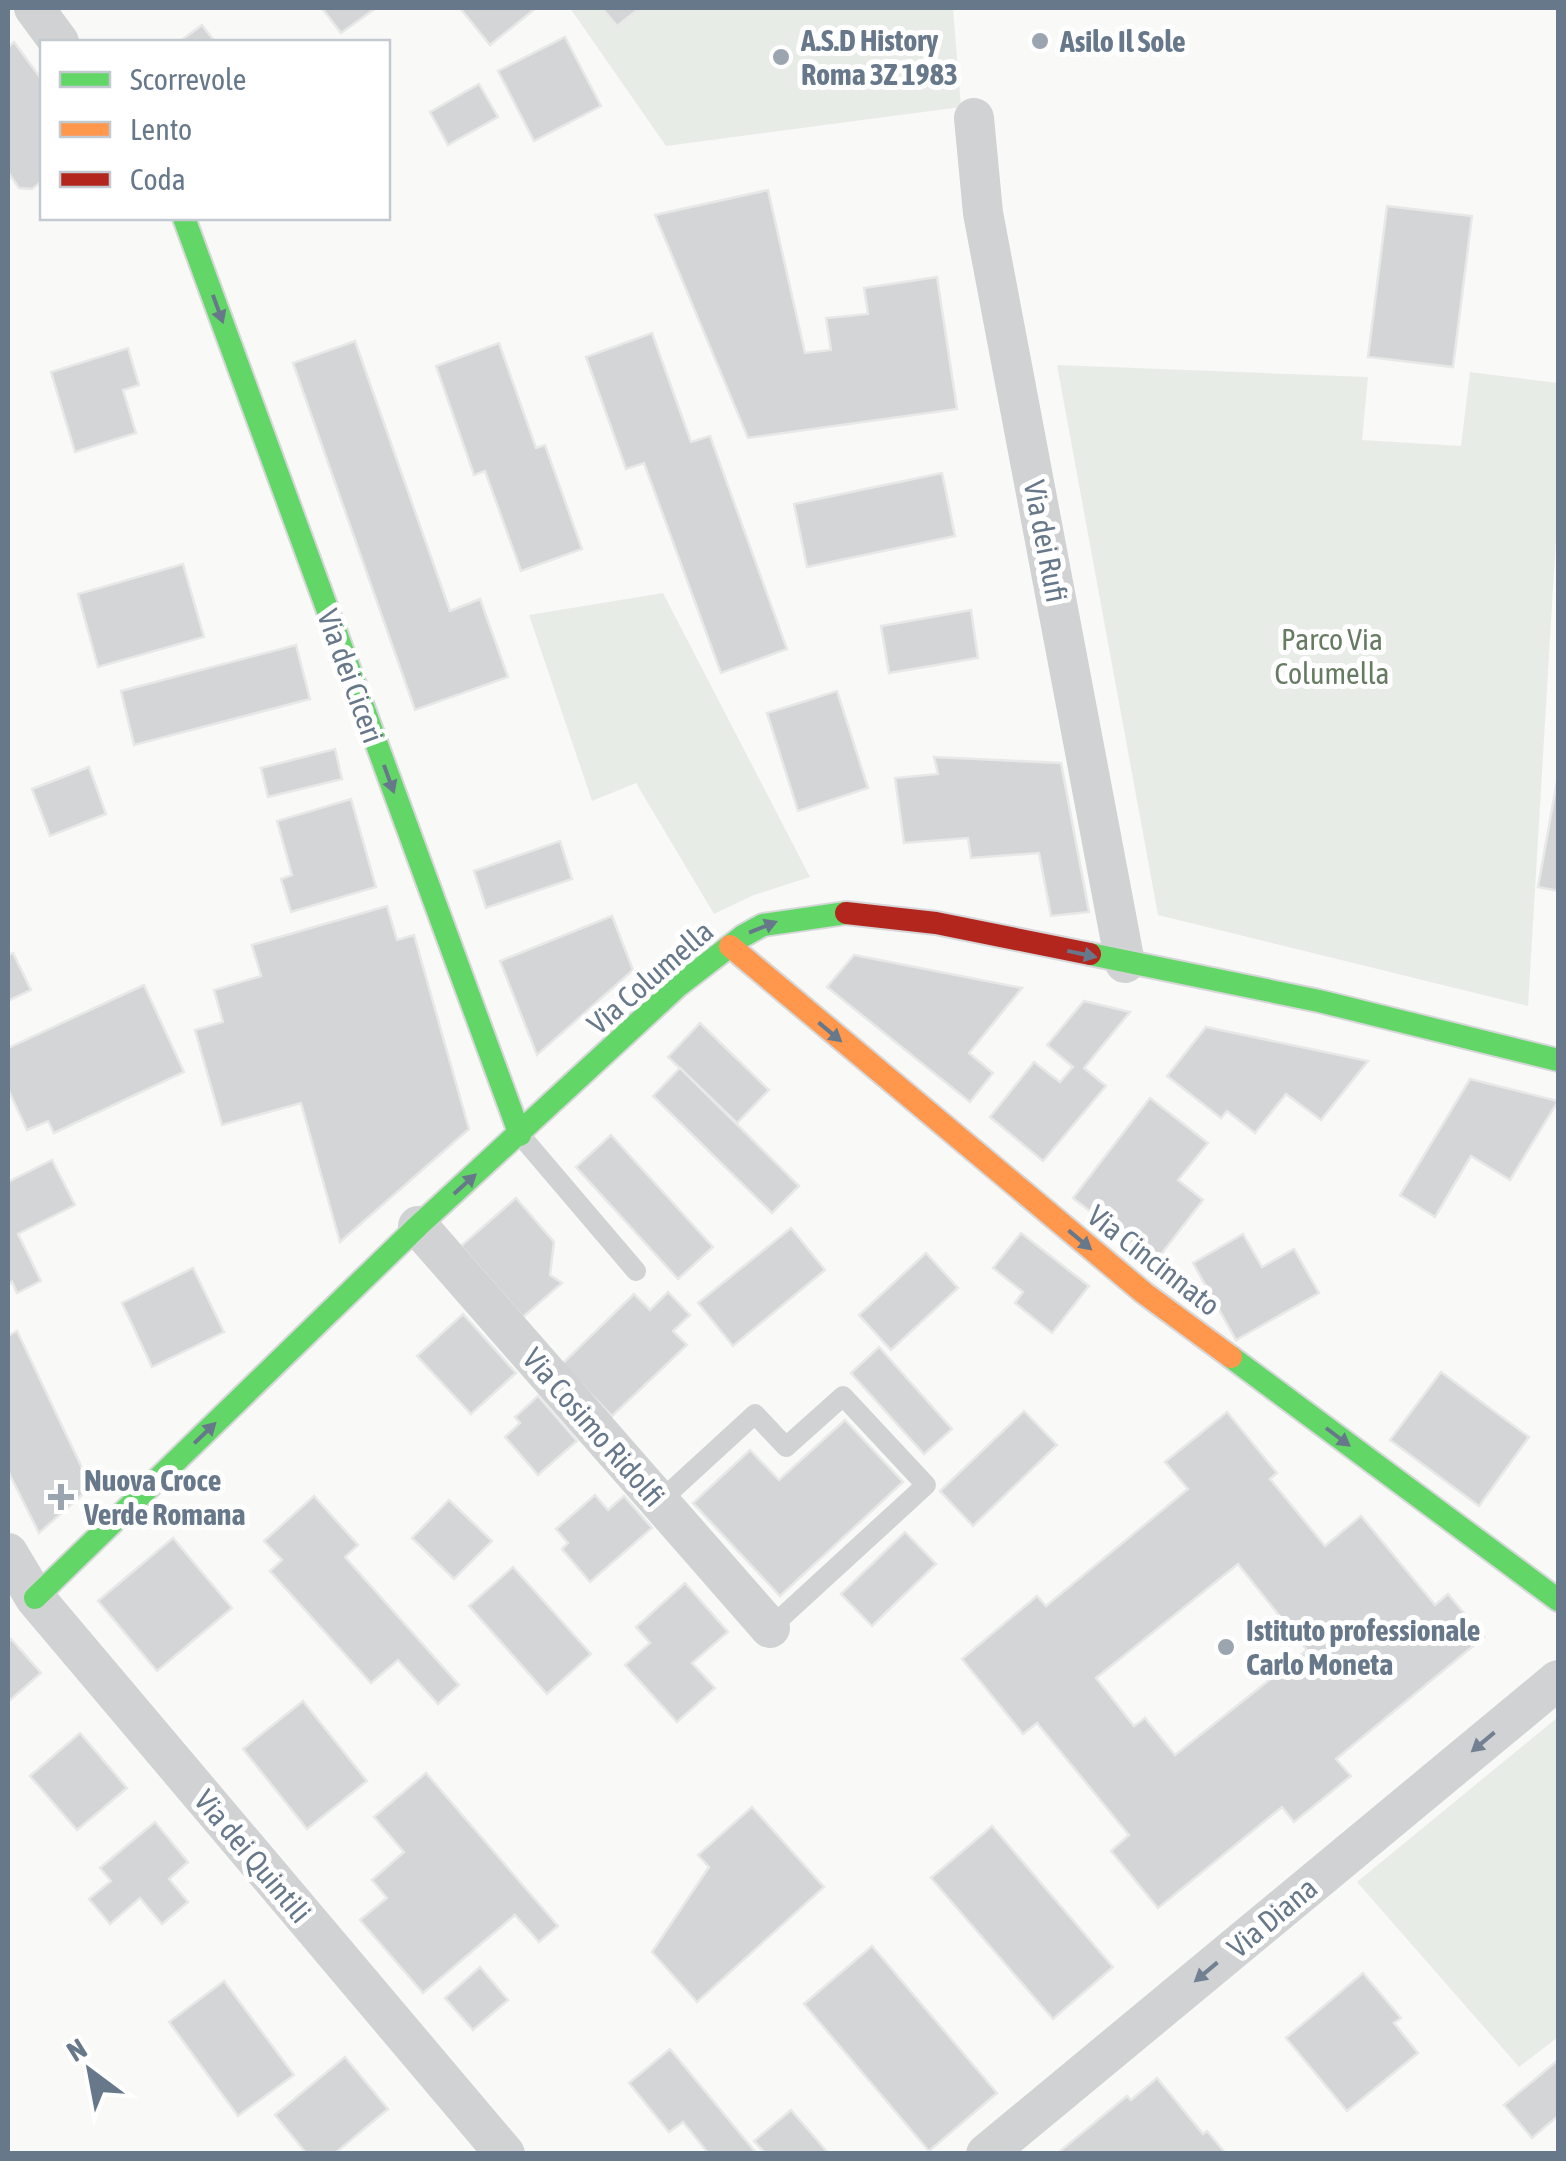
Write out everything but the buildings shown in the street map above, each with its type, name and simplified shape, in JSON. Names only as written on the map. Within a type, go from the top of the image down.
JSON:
[{"type":"street","points":[[34,8],[58,40]]},
{"type":"street","name":"Via dei Rufi","points":[[974,118],[983,213],[1125,962]]},
{"type":"street","name":"Via dei Ciceri","points":[[185,220],[520,1135]]},
{"type":"street","name":"Via Columella","points":[[35,1598],[418,1226],[678,986],[763,925],[838,912],[936,923],[1319,1001],[1558,1060]]},
{"type":"street","name":"Via Cincinnato","points":[[730,946],[1144,1293],[1558,1600]]},
{"type":"street","name":"Via Cosimo Ridolfi","points":[[418,1226],[770,1628]]},
{"type":"street","name":"Via dei Quintili","points":[[8,1553],[35,1598],[506,2154]]},
{"type":"street","name":"Via Diana","points":[[986,2154],[1558,1680]]},
{"type":"lane","points":[[520,1135],[636,1271]]},
{"type":"lane","points":[[659,1502],[755,1414],[786,1447],[843,1396],[926,1485],[770,1628]]},
{"type":"green space","name":"A.S.D History Roma 3Z 1983","points":[[570,8],[953,8],[961,107],[666,146]]},
{"type":"green space","name":"Parco Via Columella","points":[[1057,365],[1368,377],[1362,440],[1461,446],[1470,372],[1558,383],[1558,505],[1528,1006],[1158,915]]},
{"type":"green space","points":[[663,593],[810,877],[754,895],[714,914],[636,783],[592,801],[529,615]]},
{"type":"green space","points":[[1558,1717],[1558,2037],[1519,2067],[1357,1882]]},
{"type":"traffic: fast","points":[[185,220],[520,1135]]},
{"type":"traffic: fast","points":[[35,1598],[418,1226],[678,986],[763,925],[846,913]]},
{"type":"traffic: fast","points":[[1090,954],[1319,1001],[1558,1060]]},
{"type":"traffic: fast","points":[[1231,1357],[1558,1600]]},
{"type":"traffic: slow","points":[[730,946],[1144,1293],[1231,1357]]},
{"type":"traffic: jam","points":[[846,913],[936,923],[1090,954]]},
{"type":"place","name":"Asilo Il Sole","points":[[1040,41]]},
{"type":"place","name":"A.S.D History Roma 3Z 1983","points":[[781,57]]},
{"type":"place","name":"Nuova Croce Verde Romana","points":[[61,1497]]},
{"type":"place","name":"Istituto professionale Carlo Moneta","points":[[1226,1647]]}]
